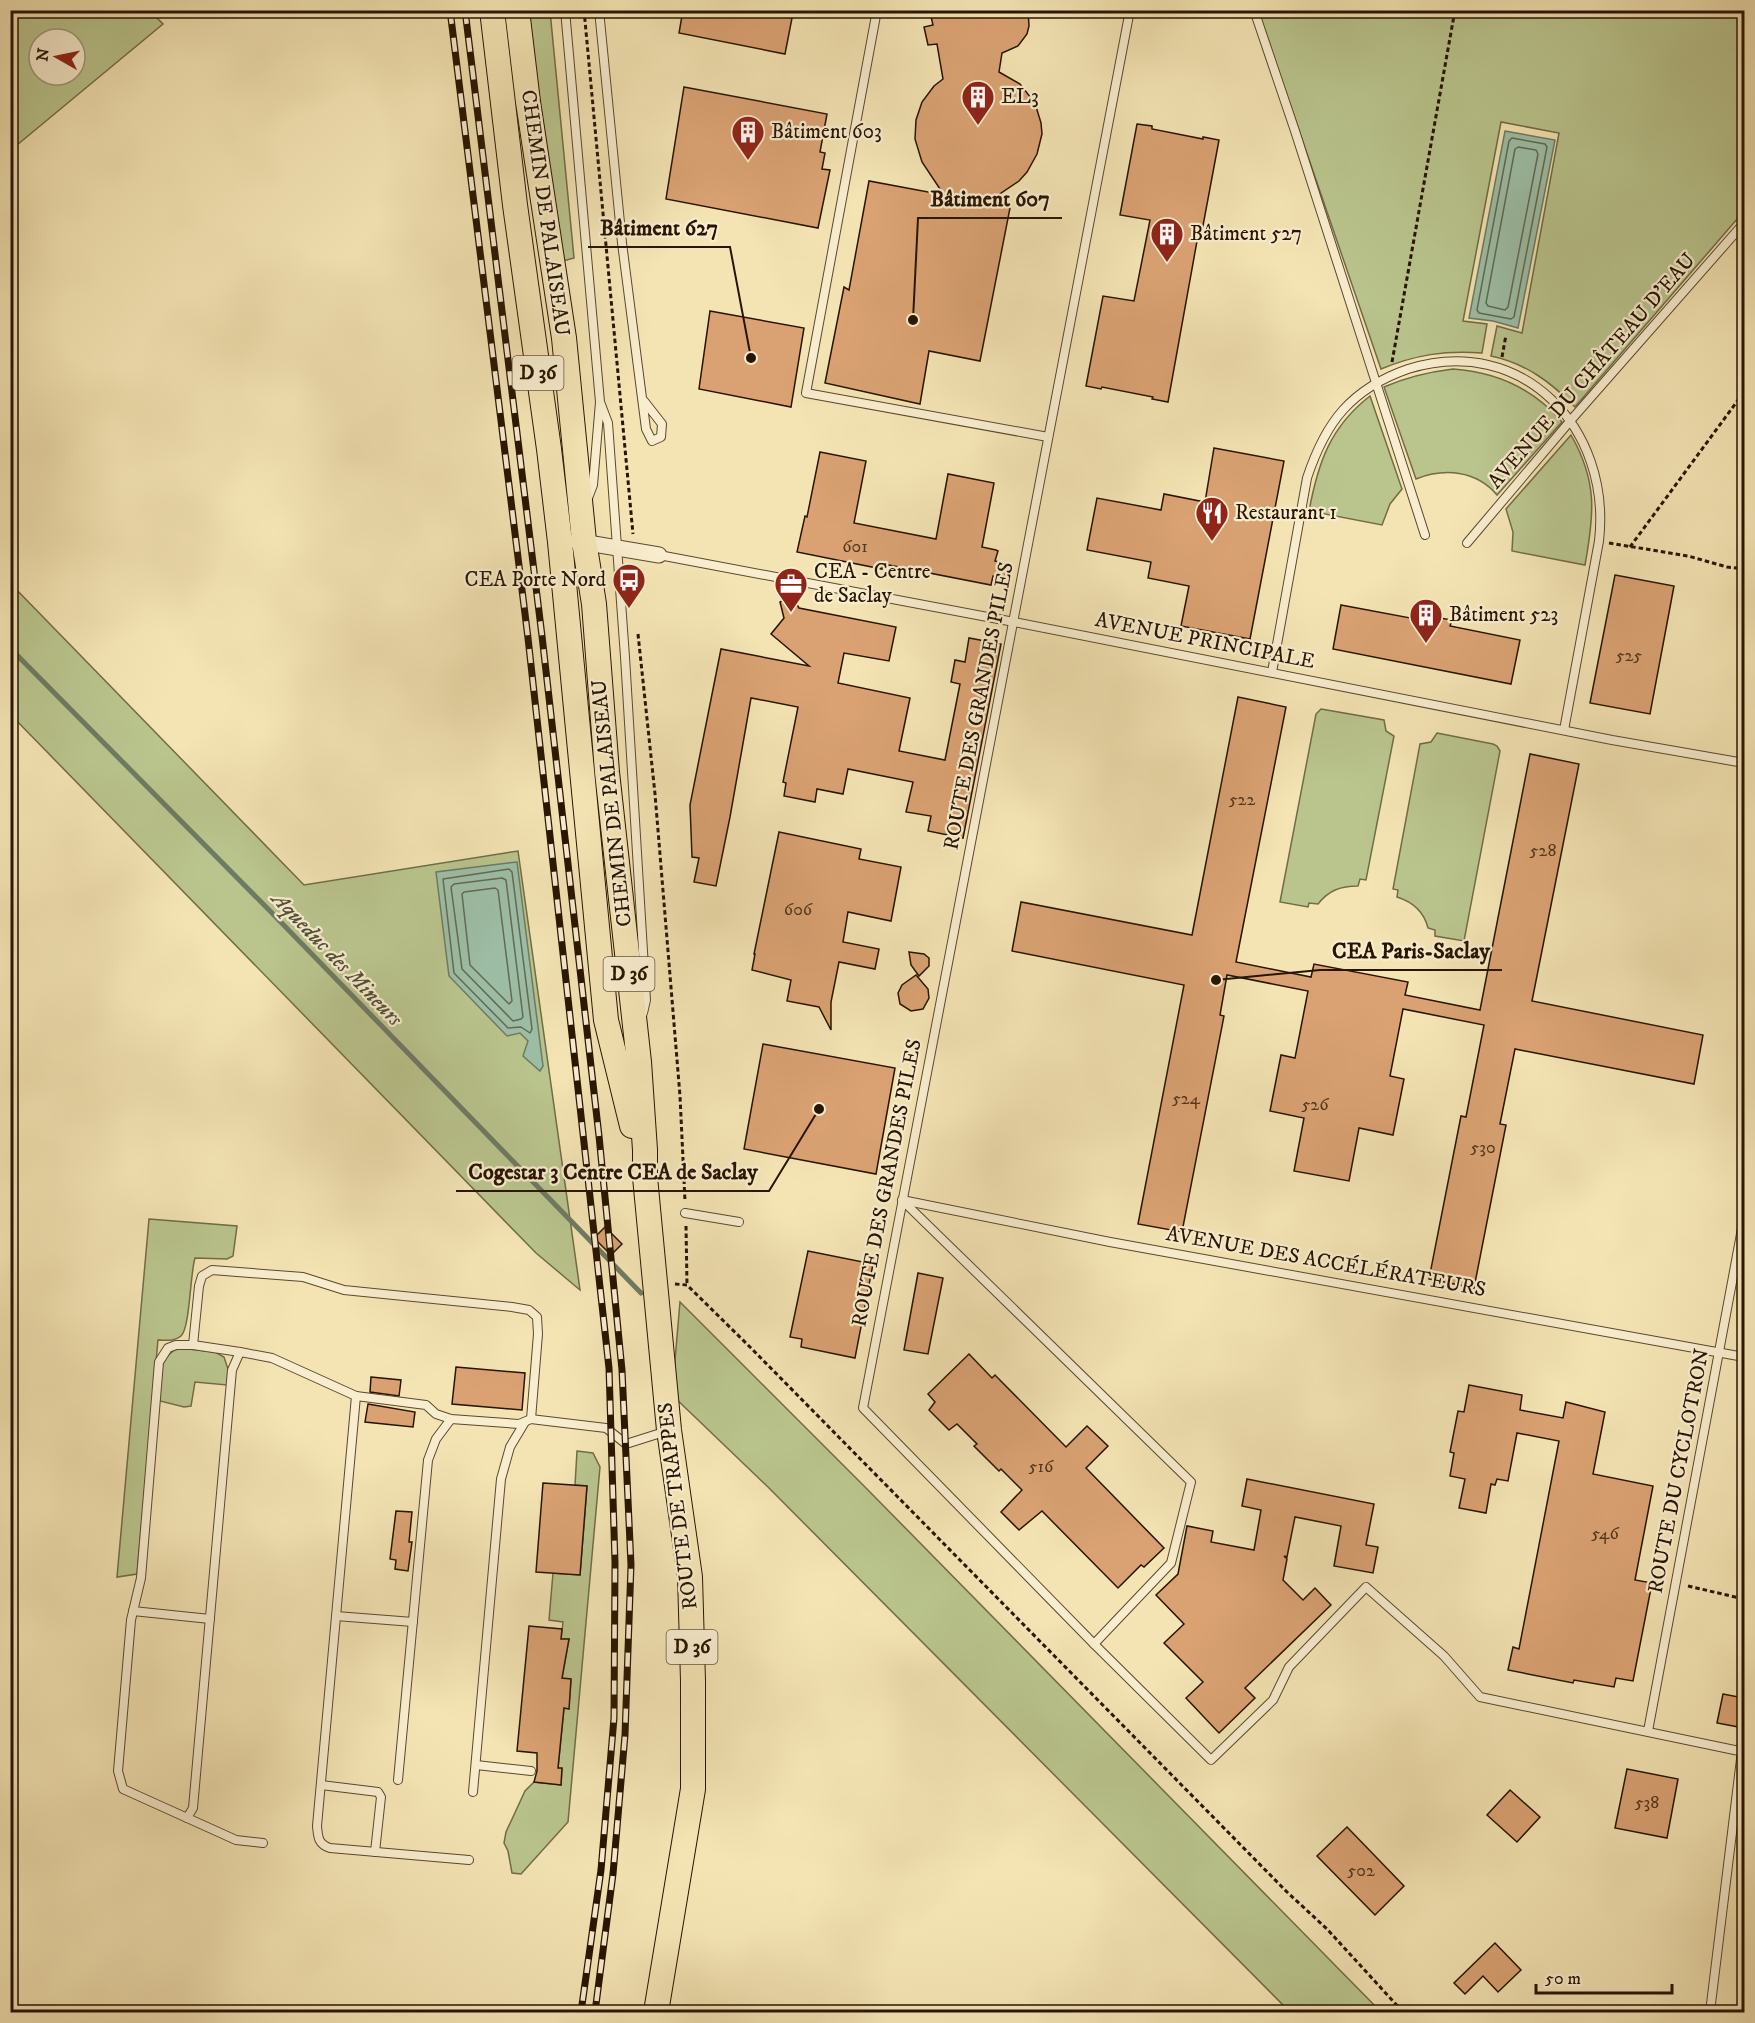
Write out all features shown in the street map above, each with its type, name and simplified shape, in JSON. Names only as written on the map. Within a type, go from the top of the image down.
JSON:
[{"type":"main road","name":"CHEMIN DE PALAISEAU","points":[[492,10],[515,206],[549,449],[594,604],[607,772],[637,1051],[645,1177]]},
{"type":"main road","name":"CHEMIN DE PALAISEAU","points":[[517,10],[530,114],[564,338],[572,530],[606,1020],[645,1177]]},
{"type":"main road","name":"ROUTE DE TRAPPES","points":[[645,1177],[669,1430],[690,1577],[693,1681],[693,1789],[656,2013]]},
{"type":"street","points":[[572,530],[616,547],[659,555]]},
{"type":"lane","points":[[565,10],[600,402],[592,485],[589,498],[572,530]]},
{"type":"lane","points":[[599,10],[622,243],[644,401]]},
{"type":"lane","points":[[877,10],[807,393],[1048,437]]},
{"type":"lane","name":"ROUTE DES GRANDES PILES","points":[[1094,1644],[863,1408],[1130,10]]},
{"type":"lane","points":[[1254,10],[1425,535]]},
{"type":"lane","name":"AVENUE DU CHÂTEAU D'EAU","points":[[1467,543],[1571,420],[1744,223]]},
{"type":"lane","points":[[1272,672],[1307,478],[1316,453],[1341,411],[1375,383],[1426,363],[1448,361],[1482,364],[1527,381],[1543,392],[1571,420],[1589,454],[1600,494],[1599,541],[1564,729]]},
{"type":"lane","points":[[600,402],[608,423],[646,1000],[637,1051]]},
{"type":"lane","name":"AVENUE PRINCIPALE","points":[[659,555],[1744,764]]},
{"type":"lane","points":[[902,1200],[1191,1482],[1171,1563],[1094,1644],[1211,1760],[1273,1700],[1289,1667],[1366,1587],[1444,1656],[1480,1697],[1743,1752],[1710,2013]]},
{"type":"lane","name":"AVENUE DES ACCÉLÉRATEURS","points":[[902,1200],[1110,1242],[1744,1357]]},
{"type":"lane","points":[[686,1213],[739,1222]]},
{"type":"lane","name":"ROUTE DU CYCLOTRON","points":[[1648,1731],[1744,1218]]},
{"type":"lane","points":[[193,1345],[199,1286],[202,1276],[212,1270],[303,1277],[344,1290],[512,1307],[529,1310],[537,1317],[538,1334],[528,1421],[510,1447],[501,1479],[473,1792]]},
{"type":"lane","points":[[263,1842],[236,1840],[123,1789],[120,1783],[118,1771],[133,1611],[141,1578],[159,1362],[168,1348],[176,1345],[193,1345],[272,1358],[356,1396],[426,1405],[436,1414],[451,1419],[519,1424],[528,1421],[606,1428],[626,1444],[669,1430]]},
{"type":"lane","points":[[187,1818],[193,1808],[232,1370],[240,1352]]},
{"type":"lane","points":[[356,1396],[317,1826],[318,1839],[323,1845],[469,1860]]},
{"type":"lane","points":[[398,1780],[428,1460],[436,1439],[451,1419]]},
{"type":"lane","points":[[133,1611],[210,1619]]},
{"type":"lane","points":[[336,1616],[413,1623]]},
{"type":"lane","points":[[476,1765],[531,1770]]},
{"type":"lane","points":[[321,1785],[378,1792],[381,1797],[375,1851]]},
{"type":"path","points":[[584,10],[634,550],[635,595]]},
{"type":"path","points":[[1390,376],[1455,10]]},
{"type":"path","points":[[1630,547],[1744,392]]},
{"type":"path","points":[[1599,541],[1688,556],[1727,567],[1744,569]]},
{"type":"path","points":[[638,630],[654,783],[680,1096],[687,1285],[1287,1892],[1327,1929],[1403,2013]]},
{"type":"path","points":[[1675,1583],[1744,1599]]},
{"type":"shaded area","points":[[11,10],[150,11],[163,24],[11,150]]},
{"type":"shaded area","points":[[527,11],[550,11],[574,258],[563,261]]},
{"type":"shaded area","points":[[1258,11],[1744,11],[1744,211],[1575,407],[1557,389],[1537,375],[1515,363],[1491,356],[1497,326],[1522,333],[1559,133],[1501,122],[1463,321],[1487,324],[1482,353],[1455,352],[1430,355],[1381,369]]},
{"type":"shaded area","points":[[1453,369],[1484,374],[1513,384],[1539,400],[1562,422],[1497,495],[1489,487],[1470,476],[1438,473],[1416,479],[1384,387],[1418,375]]},
{"type":"shaded area","points":[[1370,396],[1402,489],[1390,504],[1382,525],[1309,511],[1322,462],[1335,433],[1356,408]]},
{"type":"shaded area","points":[[1571,435],[1586,468],[1592,499],[1585,565],[1512,551],[1513,532],[1506,509]]},
{"type":"shaded area","points":[[10,583],[304,885],[518,851],[580,1290],[536,1253],[11,715]]},
{"type":"shaded area","points":[[1321,709],[1384,720],[1386,731],[1394,736],[1366,880],[1360,879],[1358,886],[1336,890],[1326,895],[1318,904],[1309,903],[1308,907],[1280,902],[1316,714]]},
{"type":"shaded area","points":[[1437,733],[1493,744],[1500,751],[1464,941],[1435,936],[1435,930],[1428,928],[1417,908],[1397,897],[1398,890],[1393,889],[1420,744],[1431,742]]},
{"type":"shaded area","points":[[149,1219],[237,1226],[233,1256],[227,1259],[195,1258],[188,1312],[181,1336],[173,1340],[158,1340],[137,1574],[117,1577]]},
{"type":"shaded area","points":[[680,1302],[1381,2012],[1290,2012],[768,1487],[672,1395]]},
{"type":"shaded area","points":[[180,1348],[215,1352],[224,1357],[228,1369],[227,1385],[195,1382],[191,1406],[184,1407],[160,1401],[159,1386],[163,1362],[173,1351]]},
{"type":"shaded area","points":[[577,1451],[593,1453],[600,1467],[568,1822],[521,1874],[512,1873],[508,1851],[504,1843],[506,1832],[525,1791],[534,1782],[561,1785],[562,1769],[558,1768],[564,1708],[569,1708],[571,1680],[562,1678],[569,1639],[561,1639],[563,1622],[549,1620],[553,1573],[580,1575],[587,1486],[575,1485]]},
{"type":"water","points":[[1505,131],[1555,140],[1518,328],[1493,321],[1469,318]]},
{"type":"water","points":[[517,862],[543,1066],[540,1071],[523,1056],[528,1041],[520,1033],[507,1036],[449,976],[436,872]]},
{"type":"building","points":[[683,10],[754,10],[792,18],[785,54],[679,33]]},
{"type":"building","points":[[1028,10],[1027,34],[1018,46],[1002,53],[999,72],[1020,84],[1035,103],[1042,134],[1037,154],[1027,172],[1019,181],[988,202],[1010,208],[980,361],[929,351],[920,404],[825,383],[844,287],[849,290],[869,181],[944,195],[922,162],[915,139],[916,120],[922,102],[934,86],[943,79],[937,44],[928,45],[924,27],[933,25],[930,12]]},
{"type":"building","name":"Bâtiment 603","points":[[684,87],[827,114],[820,152],[825,153],[822,169],[830,170],[818,228],[666,199]]},
{"type":"building","name":"Bâtiment 527","points":[[1137,124],[1203,139],[1203,137],[1219,140],[1202,231],[1199,230],[1168,402],[1102,387],[1101,389],[1086,386],[1103,296],[1134,301],[1150,220],[1120,215]]},
{"type":"building","points":[[710,311],[804,328],[791,407],[699,389]]},
{"type":"building","points":[[1214,448],[1284,461],[1250,639],[1181,626],[1189,586],[1148,578],[1151,562],[1087,550],[1097,498],[1161,510],[1164,494],[1205,502]]},
{"type":"building","points":[[820,452],[866,461],[854,523],[936,539],[948,474],[994,483],[982,547],[998,551],[995,561],[1007,564],[1005,578],[993,576],[991,585],[883,564],[882,569],[797,552],[805,516],[807,517]]},
{"type":"building","points":[[1615,575],[1674,586],[1650,714],[1590,703]]},
{"type":"building","points":[[788,597],[793,598],[799,608],[896,627],[889,661],[844,653],[838,683],[910,698],[899,751],[945,760],[960,684],[951,682],[955,660],[965,662],[969,638],[1001,644],[963,838],[928,831],[931,816],[906,812],[913,782],[848,769],[843,794],[817,789],[815,802],[784,796],[786,783],[783,782],[798,707],[751,698],[716,886],[694,882],[699,858],[692,857],[690,805],[721,649],[809,666],[771,634],[784,618],[780,602]]},
{"type":"building","name":"Bâtiment 523","points":[[1341,605],[1410,618],[1411,613],[1452,620],[1450,626],[1520,640],[1511,684],[1333,649]]},
{"type":"building","points":[[1238,697],[1286,707],[1236,962],[1311,977],[1314,964],[1408,982],[1405,995],[1480,1010],[1530,754],[1579,764],[1532,1001],[1703,1035],[1694,1084],[1515,1049],[1500,1124],[1506,1125],[1474,1288],[1429,1279],[1461,1116],[1466,1117],[1484,1025],[1403,1009],[1390,1076],[1404,1079],[1393,1135],[1359,1128],[1349,1181],[1294,1171],[1304,1118],[1270,1111],[1281,1055],[1295,1058],[1308,991],[1227,975],[1220,1015],[1224,1016],[1182,1232],[1138,1224],[1184,985],[1012,951],[1021,902],[1192,935]]},
{"type":"building","points":[[779,832],[861,849],[859,859],[901,867],[891,921],[848,912],[843,942],[879,949],[875,969],[839,962],[831,1002],[831,1030],[819,1007],[787,1001],[791,980],[752,970]]},
{"type":"building","points":[[909,952],[924,954],[929,958],[929,966],[919,976],[911,965]]},
{"type":"building","points":[[916,975],[928,989],[929,998],[923,1009],[911,1011],[900,1004],[898,993],[902,985]]},
{"type":"building","points":[[763,1044],[895,1068],[876,1174],[744,1149]]},
{"type":"building","points":[[605,1227],[622,1244],[611,1255],[594,1238]]},
{"type":"building","points":[[808,1251],[873,1264],[855,1358],[801,1347],[802,1339],[790,1337]]},
{"type":"building","points":[[918,1273],[943,1278],[928,1354],[904,1350]]},
{"type":"building","points":[[969,1354],[992,1378],[995,1375],[1066,1447],[1087,1426],[1108,1446],[1086,1468],[1164,1548],[1144,1567],[1141,1565],[1118,1588],[1042,1511],[1019,1530],[1001,1512],[1022,1490],[974,1446],[977,1444],[957,1424],[949,1430],[929,1410],[935,1402],[928,1394]]},
{"type":"building","points":[[456,1367],[525,1373],[522,1410],[452,1404]]},
{"type":"building","points":[[371,1377],[401,1380],[399,1396],[370,1392]]},
{"type":"building","points":[[1469,1385],[1522,1395],[1520,1410],[1563,1418],[1566,1402],[1605,1412],[1593,1474],[1653,1486],[1635,1580],[1652,1583],[1633,1681],[1616,1678],[1614,1687],[1574,1680],[1573,1683],[1508,1670],[1513,1647],[1519,1649],[1559,1441],[1517,1433],[1508,1481],[1497,1479],[1495,1485],[1491,1484],[1486,1513],[1459,1508],[1465,1479],[1450,1476],[1454,1453],[1450,1452],[1458,1411],[1464,1412]]},
{"type":"building","points":[[368,1404],[415,1412],[413,1427],[365,1422]]},
{"type":"building","points":[[1247,1479],[1374,1504],[1366,1545],[1378,1547],[1373,1573],[1334,1566],[1341,1526],[1295,1517],[1287,1557],[1284,1556],[1287,1559],[1283,1580],[1303,1600],[1315,1588],[1331,1605],[1245,1688],[1255,1698],[1219,1733],[1186,1698],[1203,1682],[1164,1643],[1184,1624],[1156,1595],[1178,1574],[1187,1526],[1213,1531],[1211,1542],[1254,1550],[1261,1510],[1242,1506]]},
{"type":"building","points":[[543,1483],[587,1486],[580,1575],[536,1572]]},
{"type":"building","points":[[396,1511],[412,1512],[409,1542],[412,1542],[408,1571],[395,1569],[396,1560],[390,1559]]},
{"type":"building","points":[[529,1626],[562,1629],[561,1639],[569,1639],[562,1678],[571,1679],[569,1709],[564,1708],[558,1768],[562,1768],[561,1785],[534,1782],[537,1771],[537,1753],[517,1751]]},
{"type":"building","points":[[1723,1694],[1744,1698],[1744,1728],[1717,1723]]},
{"type":"building","points":[[1627,1769],[1678,1779],[1667,1838],[1615,1828]]},
{"type":"building","points":[[1510,1790],[1540,1817],[1517,1842],[1487,1815]]},
{"type":"building","points":[[1347,1827],[1404,1886],[1375,1915],[1317,1856]]},
{"type":"building","points":[[1495,1943],[1521,1970],[1498,1992],[1483,1976],[1465,1994],[1454,1983]]},
{"type":"waterway","name":"Aqueduc des Mineurs","points":[[10,648],[271,912],[641,1293]]},
{"type":"railway","points":[[450,10],[528,638],[609,1368],[615,1563],[614,1718],[601,1870],[581,2012]]},
{"type":"railway","points":[[465,10],[542,636],[599,1136],[622,1370],[631,1565],[625,1735],[613,1874],[595,2012]]},
{"type":"place","name":"EL3","points":[[978,126]]},
{"type":"place","name":"Bâtiment 603","points":[[748,161]]},
{"type":"place","name":"Bâtiment 527","points":[[1167,263]]},
{"type":"place","name":"Bâtiment 607","points":[[913,320]]},
{"type":"place","name":"Bâtiment 627","points":[[751,358]]},
{"type":"place","name":"Restaurant 1","points":[[1212,542]]},
{"type":"place","name":"CEA Porte Nord","points":[[629,609]]},
{"type":"place","name":"CEA - Centre de Saclay","points":[[791,613]]},
{"type":"place","name":"Bâtiment 523","points":[[1426,644]]},
{"type":"place","name":"CEA Paris-Saclay","points":[[1216,980]]},
{"type":"place","name":"Cogestar 3 Centre CEA de Saclay","points":[[819,1109]]}]
